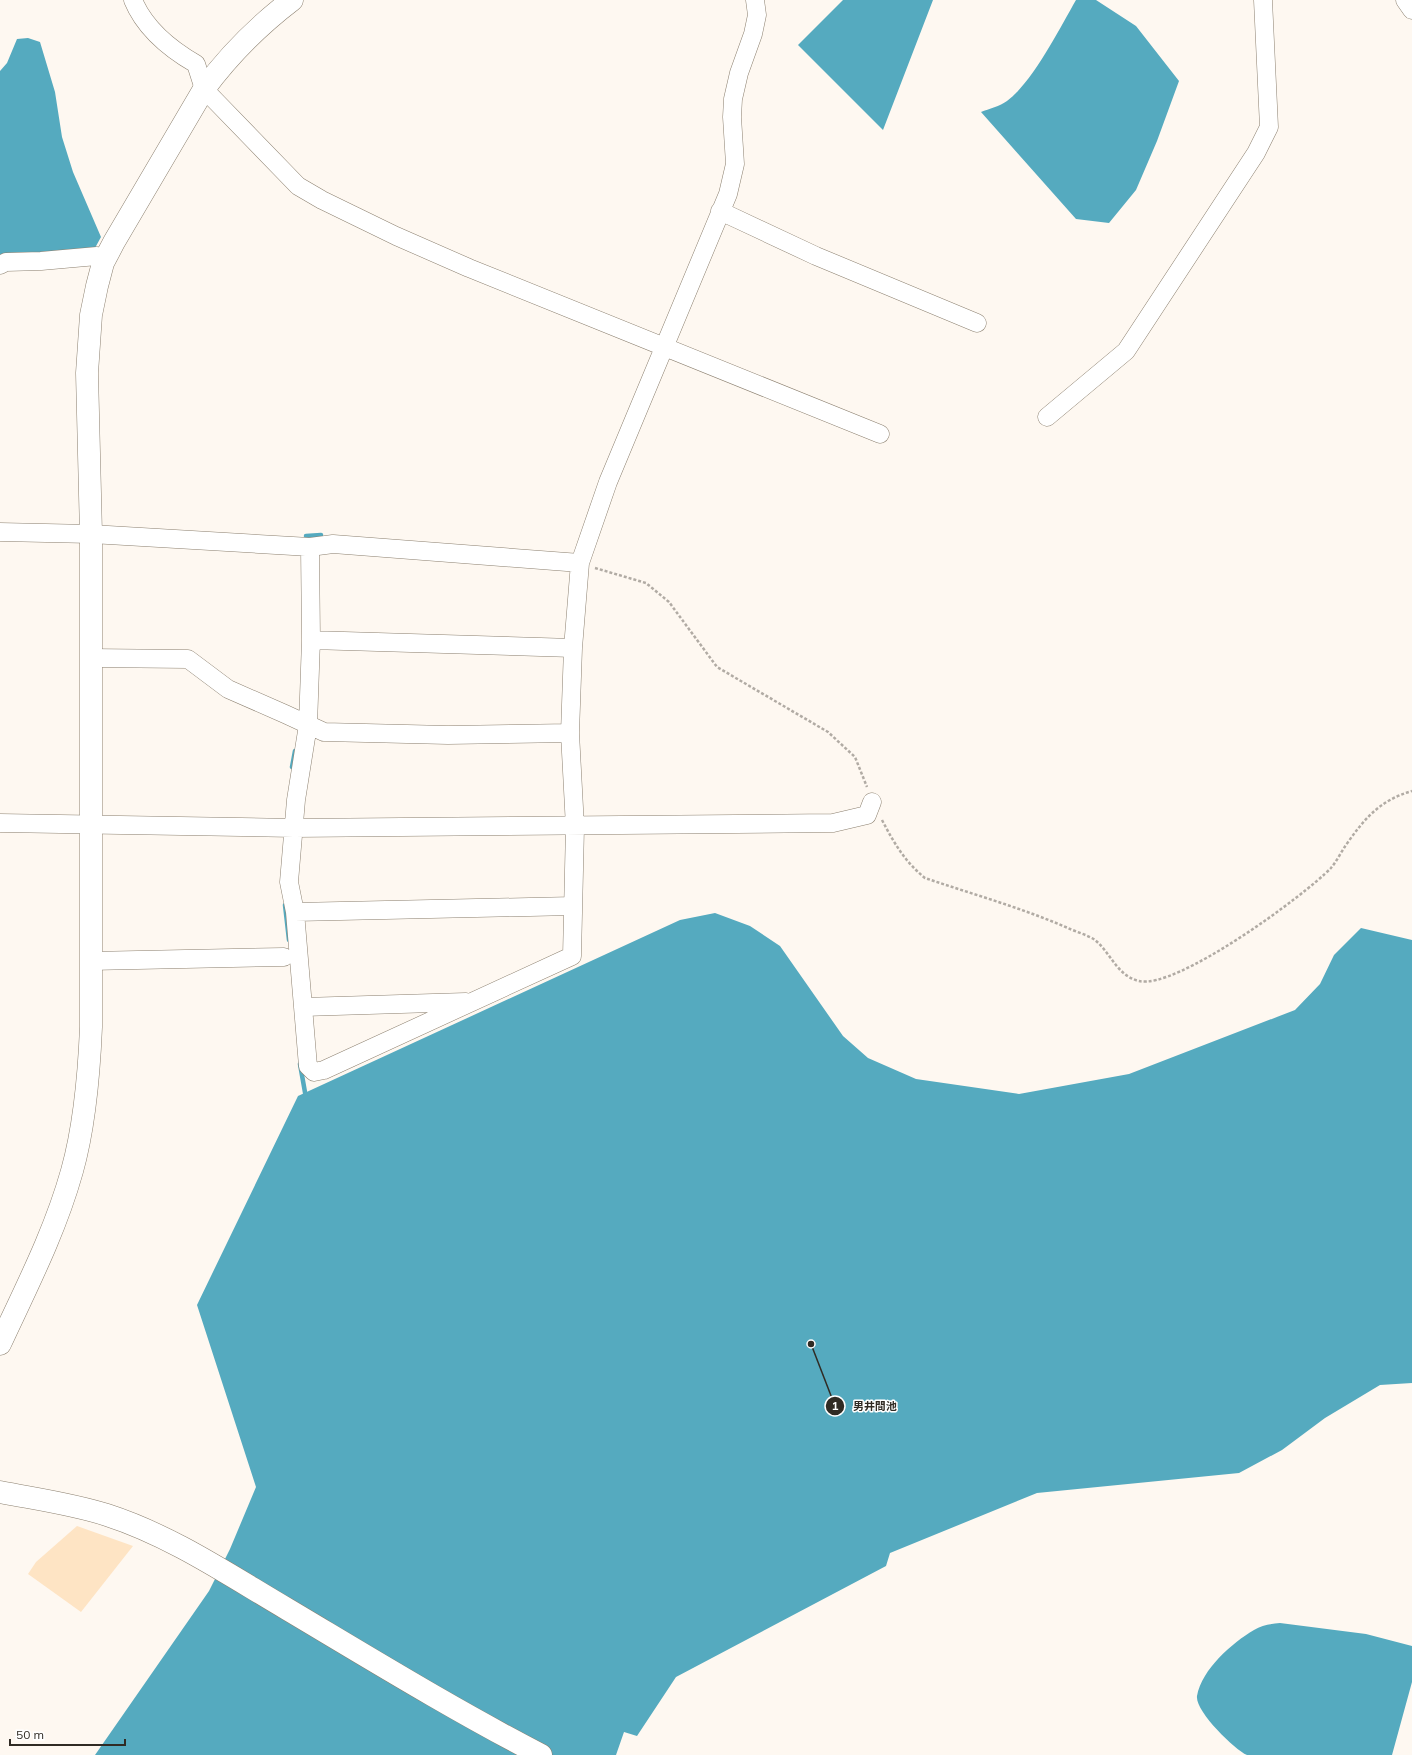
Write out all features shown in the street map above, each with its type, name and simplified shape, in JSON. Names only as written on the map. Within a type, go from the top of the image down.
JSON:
[{"type":"street","points":[[133,0],[138,13],[157,36],[182,56],[196,64],[204,89],[298,186],[322,200],[411,243],[880,434]]},
{"type":"street","points":[[0,1344],[43,1254],[72,1170],[81,1129],[89,1068],[91,534],[87,381],[88,340],[97,286],[106,259],[204,89],[238,47],[271,16],[292,0]]},
{"type":"street","points":[[310,547],[311,640],[308,725],[296,800],[289,882],[295,912],[308,1066],[314,1072],[324,1070],[572,956],[575,827],[570,733],[573,648],[580,563],[608,482],[728,194],[735,164],[732,117],[733,99],[739,73],[753,34],[757,15],[754,0]]},
{"type":"street","points":[[1047,417],[1126,351],[1256,153],[1269,127],[1263,0]]},
{"type":"street","points":[[1404,0],[1412,10]]},
{"type":"street","points":[[720,211],[816,256],[977,323]]},
{"type":"street","points":[[0,265],[6,262],[41,261],[97,256],[106,259]]},
{"type":"street","points":[[0,532],[91,534],[310,547],[333,544],[580,563]]},
{"type":"street","points":[[311,640],[573,648]]},
{"type":"street","points":[[90,658],[188,659],[228,690],[324,732],[448,735],[570,733]]},
{"type":"street","points":[[0,823],[294,828],[575,827],[833,823],[866,815],[872,802]]},
{"type":"street","points":[[295,912],[573,906]]},
{"type":"street","points":[[90,961],[284,957]]},
{"type":"street","points":[[303,1007],[474,1002]]},
{"type":"street","points":[[0,1492],[61,1503],[107,1515],[187,1549],[439,1700],[541,1755]]},
{"type":"path","points":[[580,563],[646,583],[669,602],[717,666],[828,732],[855,757],[872,802],[895,845],[912,867],[925,878],[1054,922],[1095,940],[1125,976],[1139,982],[1151,981],[1182,972],[1242,937],[1293,901],[1331,867],[1361,823],[1382,804],[1400,794],[1412,791]]},
{"type":"shaded area","points":[[77,1526],[133,1546],[81,1612],[28,1574],[36,1562]]},
{"type":"water","points":[[843,0],[933,0],[883,130],[798,45]]},
{"type":"water","points":[[1076,0],[1096,0],[1136,26],[1179,81],[1157,141],[1136,190],[1109,223],[1076,219],[981,112],[1007,101],[1026,82],[1054,40]]},
{"type":"water","points":[[28,38],[40,42],[55,92],[62,137],[73,172],[101,237],[95,248],[0,260],[0,71],[7,63],[17,39]]},
{"type":"water","points":[[715,913],[750,926],[780,946],[843,1036],[868,1058],[916,1079],[1019,1094],[1129,1074],[1295,1010],[1320,984],[1334,955],[1361,928],[1412,940],[1412,1383],[1380,1385],[1325,1418],[1282,1450],[1239,1473],[1037,1493],[890,1553],[886,1566],[676,1677],[637,1736],[624,1732],[616,1755],[95,1755],[209,1591],[230,1549],[256,1487],[197,1305],[298,1096],[680,920]]},
{"type":"water","points":[[1280,1623],[1366,1634],[1412,1646],[1412,1682],[1392,1755],[1247,1755],[1233,1745],[1216,1729],[1202,1711],[1198,1703],[1197,1696],[1205,1676],[1219,1658],[1245,1635],[1257,1628]]},
{"type":"waterway","points":[[306,536],[321,535]]},
{"type":"waterway","points":[[292,767],[295,751]]},
{"type":"waterway","points":[[285,905],[289,940]]},
{"type":"waterway","points":[[300,1064],[306,1098]]},
{"type":"place","name":"男井間池","points":[[811,1344]]}]
